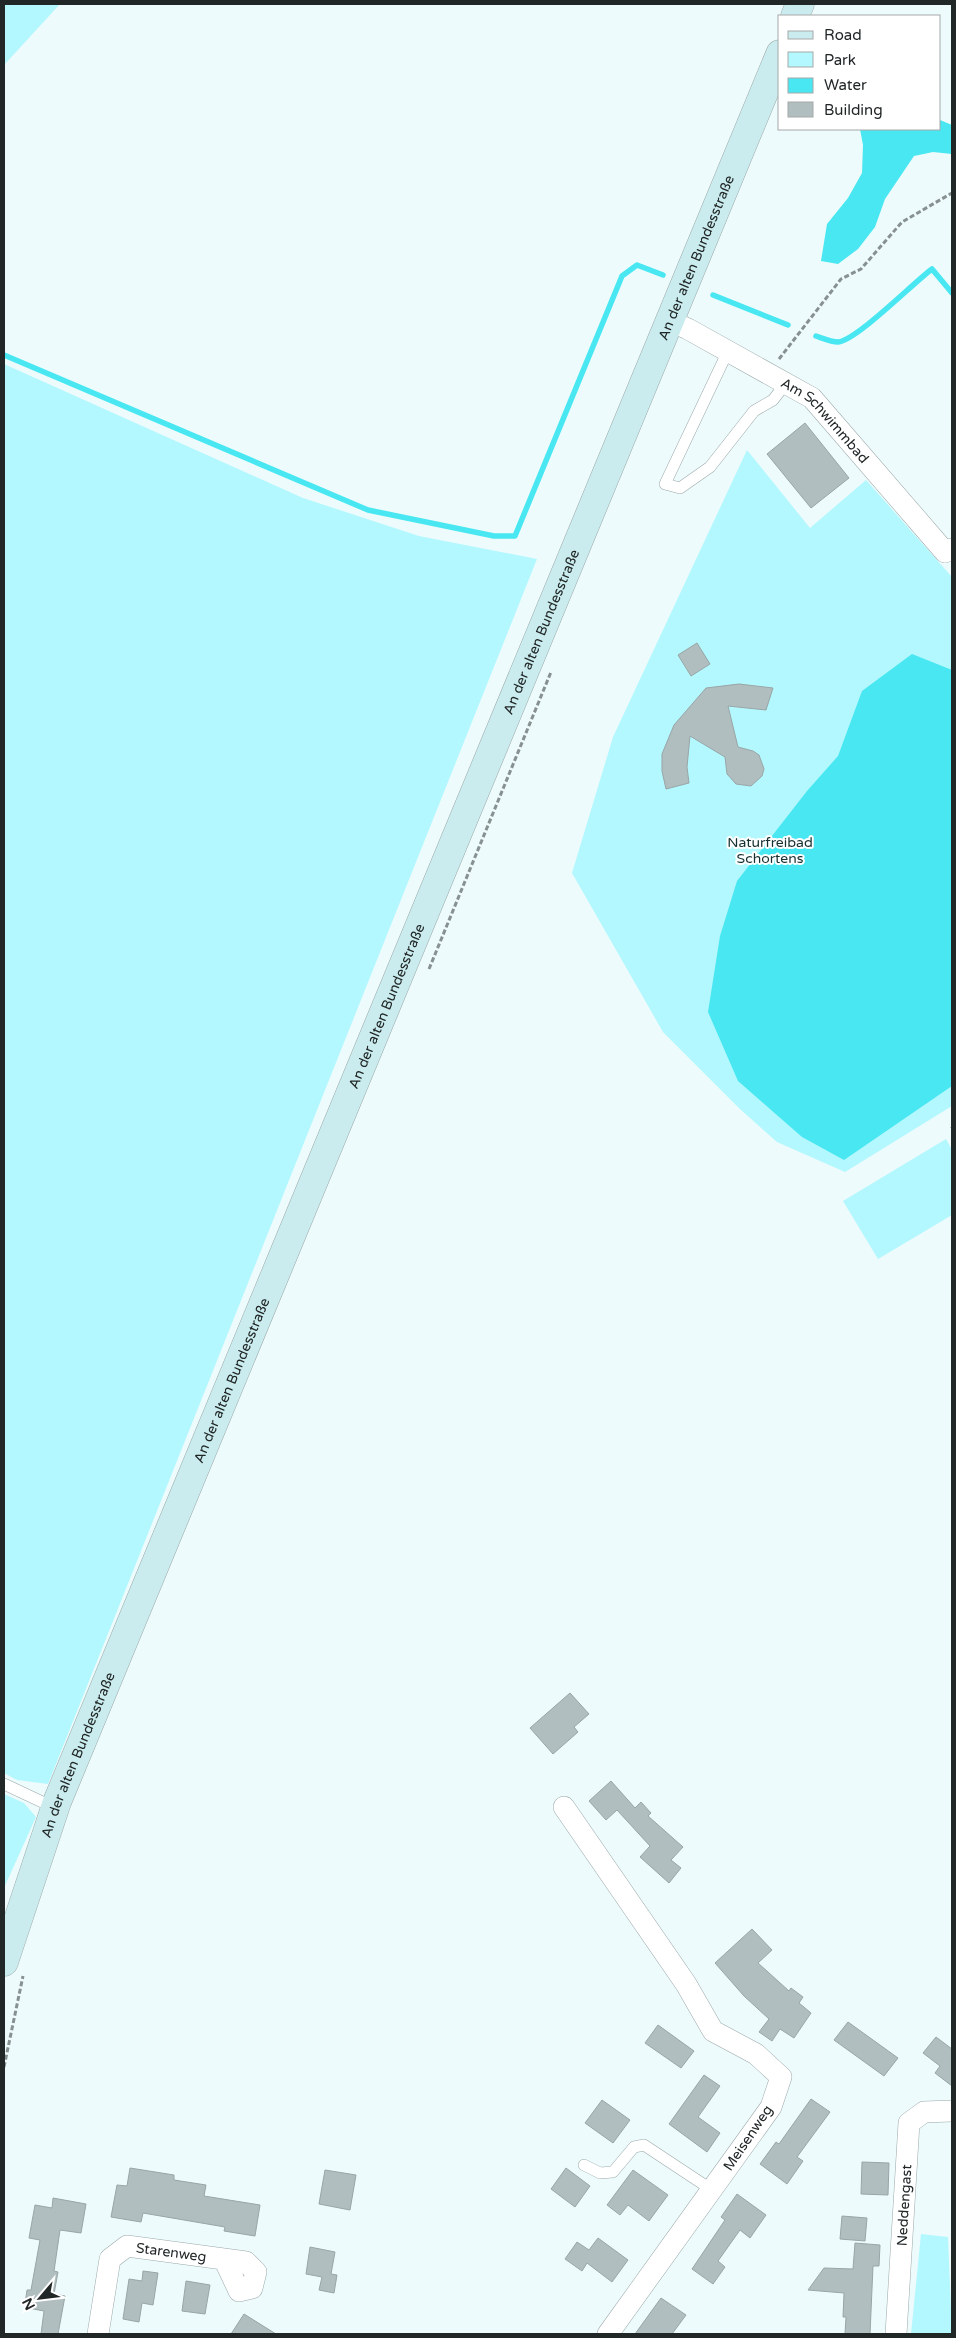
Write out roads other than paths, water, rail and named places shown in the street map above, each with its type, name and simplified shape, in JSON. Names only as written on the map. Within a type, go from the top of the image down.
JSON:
[{"type":"street","name":"An der alten Bundesstraße","points":[[4,1962],[55,1808],[778,59]]},
{"type":"street","name":"Am Schwimmbad","points":[[670,321],[812,398],[950,554]]},
{"type":"street","name":"Meisenweg","points":[[564,1807],[686,1984],[713,2030],[756,2054],[781,2077],[771,2107],[608,2334]]},
{"type":"street","name":"Neddengast","points":[[896,2334],[909,2123],[924,2112],[952,2111]]},
{"type":"street","name":"Starenweg","points":[[98,2334],[110,2259],[127,2246],[224,2259]]},
{"type":"lane","points":[[728,351],[665,484],[680,488],[710,467],[754,411],[773,400],[777,378]]},
{"type":"lane","points":[[4,1784],[55,1808]]},
{"type":"lane","points":[[584,2165],[600,2173],[613,2172],[634,2147],[644,2145],[712,2190]]},
{"type":"water","points":[[941,120],[952,125],[952,154],[933,152],[914,156],[885,199],[875,227],[858,249],[838,264],[821,261],[827,224],[848,198],[862,173],[863,145],[860,130],[941,130]]},
{"type":"water","points":[[912,654],[952,670],[952,1086],[844,1160],[802,1137],[738,1081],[708,1012],[720,936],[737,881],[807,791],[838,756],[862,691]]},
{"type":"waterway","points":[[4,355],[368,510],[494,536],[515,536],[622,276],[637,265],[663,275]]},
{"type":"waterway","points":[[816,336],[836,342],[847,339],[871,322],[932,269],[952,293]]},
{"type":"waterway","points":[[713,295],[788,325]]},
{"type":"park label","name":"Naturfreibad Schortens","points":[[770,850]]}]
